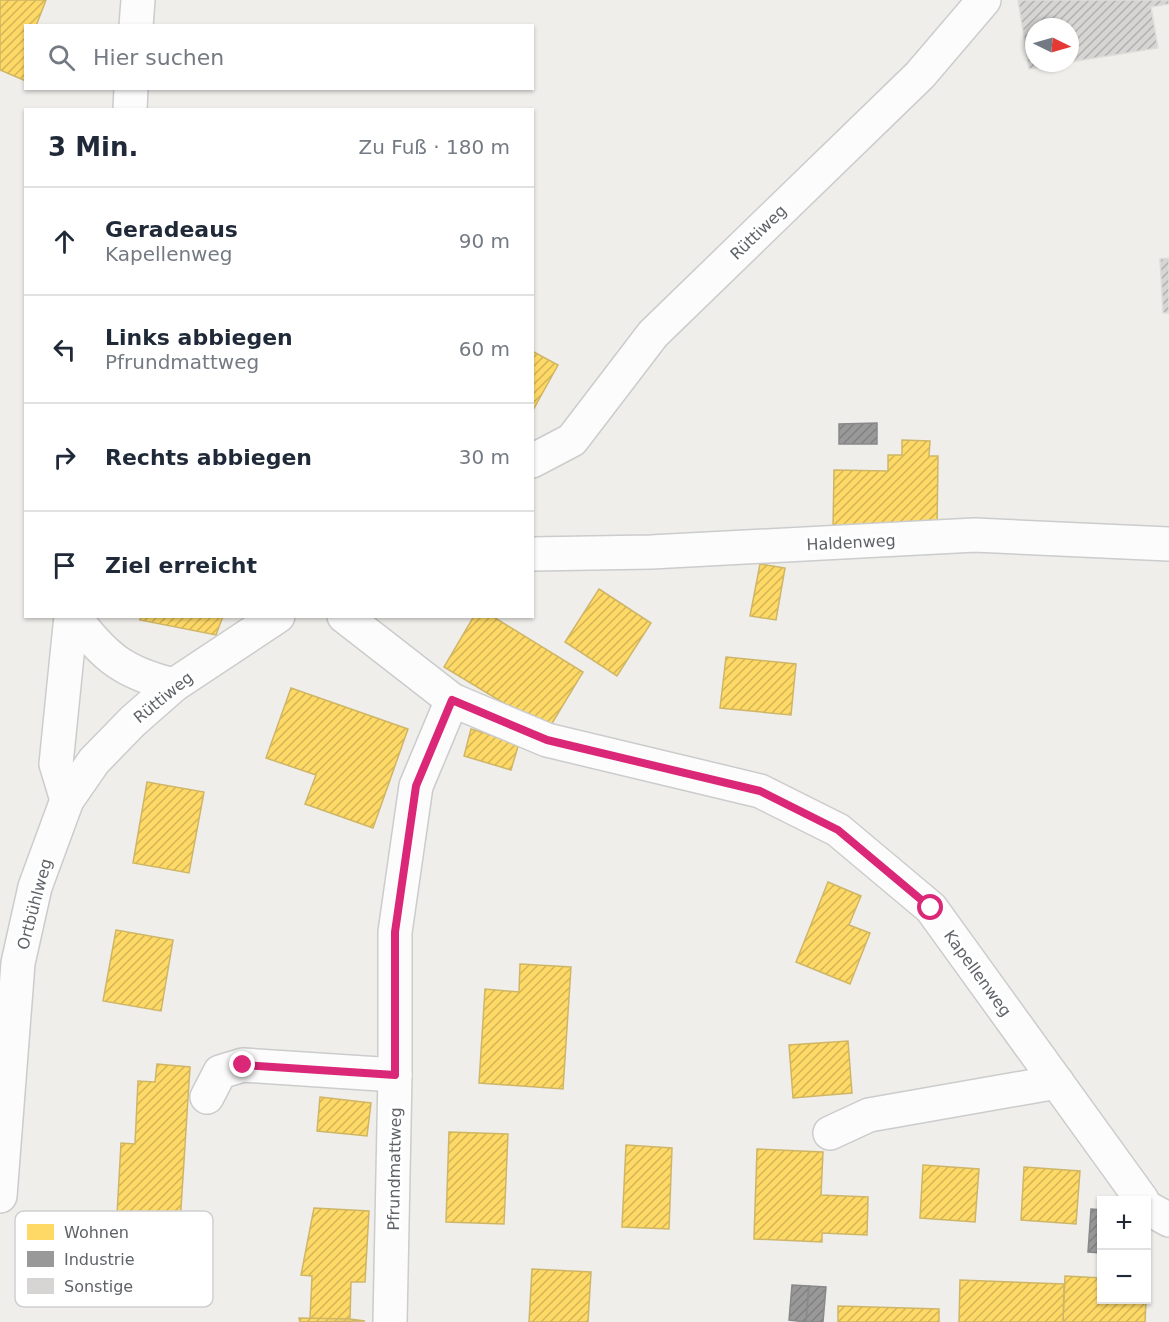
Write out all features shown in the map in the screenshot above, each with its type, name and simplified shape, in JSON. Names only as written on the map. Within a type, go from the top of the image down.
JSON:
[{"type":"street","points":[[136,24],[138,0]]},
{"type":"street","name":"Rüttiweg","points":[[534,460],[572,440],[653,334],[920,75],[984,0]]},
{"type":"street","points":[[130,108],[131,90]]},
{"type":"street","name":"Haldenweg","points":[[534,554],[651,552],[975,535],[1169,544]]},
{"type":"street","points":[[66,800],[56,764],[73,618]]},
{"type":"street","points":[[75,618],[109,657],[138,675],[174,685]]},
{"type":"street","name":"Kapellenweg","points":[[347,618],[452,700],[547,740],[760,791],[838,830],[931,908],[1139,1196]]},
{"type":"street","name":"Rüttiweg","points":[[66,800],[94,761],[133,721],[174,685],[271,619]]},
{"type":"street","name":"Pfrundmattweg","points":[[390,1322],[395,1075],[395,932],[416,786],[452,700]]},
{"type":"street","name":"Ortbühlweg","points":[[0,1196],[18,963],[35,887],[66,800]]},
{"type":"street","points":[[207,1097],[220,1072],[243,1065],[395,1075]]},
{"type":"street","points":[[830,1133],[869,1116],[1057,1082]]},
{"type":"street","points":[[1151,1210],[1169,1220]]},
{"type":"building: Wohnen","points":[[0,0],[46,0],[37,24],[24,24],[24,80],[0,70]]},
{"type":"building: Wohnen","points":[[534,352],[558,365],[534,408]]},
{"type":"building: Wohnen","points":[[902,440],[930,441],[929,456],[938,456],[937,532],[833,529],[834,470],[888,471],[888,455],[902,455]]},
{"type":"building: Wohnen","points":[[760,564],[785,568],[776,620],[750,616]]},
{"type":"building: Wohnen","points":[[599,589],[651,623],[617,676],[565,642]]},
{"type":"building: Wohnen","points":[[140,618],[222,618],[216,635],[140,620]]},
{"type":"building: Wohnen","points":[[473,618],[495,618],[583,672],[548,730],[444,667]]},
{"type":"building: Wohnen","points":[[726,657],[796,664],[791,715],[720,708]]},
{"type":"building: Wohnen","points":[[291,688],[408,729],[373,828],[305,804],[316,775],[266,758]]},
{"type":"building: Wohnen","points":[[471,729],[519,743],[511,770],[464,756]]},
{"type":"building: Wohnen","points":[[147,782],[204,792],[189,873],[133,863]]},
{"type":"building: Wohnen","points":[[828,882],[861,896],[849,925],[870,933],[850,984],[796,962]]},
{"type":"building: Wohnen","points":[[116,930],[173,940],[161,1011],[103,1001]]},
{"type":"building: Wohnen","points":[[520,964],[571,967],[563,1089],[479,1083],[485,989],[519,992]]},
{"type":"building: Wohnen","points":[[848,1041],[852,1093],[793,1098],[789,1045]]},
{"type":"building: Wohnen","points":[[157,1064],[190,1067],[181,1211],[117,1211],[121,1143],[135,1144],[138,1081],[155,1082]]},
{"type":"building: Wohnen","points":[[320,1097],[371,1103],[367,1136],[317,1131]]},
{"type":"building: Wohnen","points":[[449,1132],[508,1134],[504,1224],[446,1222]]},
{"type":"building: Wohnen","points":[[626,1145],[672,1148],[669,1229],[622,1227]]},
{"type":"building: Wohnen","points":[[757,1149],[823,1152],[821,1195],[868,1197],[867,1235],[822,1233],[822,1242],[754,1239]]},
{"type":"building: Wohnen","points":[[923,1165],[979,1169],[975,1222],[920,1218]]},
{"type":"building: Wohnen","points":[[1024,1167],[1080,1171],[1076,1224],[1021,1220]]},
{"type":"building: Wohnen","points":[[314,1208],[369,1211],[365,1282],[351,1282],[350,1319],[310,1319],[312,1276],[301,1275]]},
{"type":"building: Wohnen","points":[[532,1269],[591,1272],[588,1322],[529,1322]]},
{"type":"building: Wohnen","points":[[1065,1276],[1097,1278],[1097,1304],[1146,1304],[1145,1322],[1063,1322]]},
{"type":"building: Wohnen","points":[[960,1280],[1064,1284],[1063,1322],[959,1322]]},
{"type":"building: Wohnen","points":[[838,1306],[939,1309],[939,1322],[838,1322]]},
{"type":"building: Wohnen","points":[[299,1318],[350,1319],[365,1321],[300,1322]]},
{"type":"building: Industrie","points":[[877,423],[877,444],[839,444],[839,424]]},
{"type":"building: Industrie","points":[[1091,1209],[1097,1210],[1097,1253],[1088,1252]]},
{"type":"building: Industrie","points":[[792,1285],[809,1286],[806,1322],[789,1320]]},
{"type":"building: Industrie","points":[[809,1286],[826,1287],[823,1322],[806,1322]]},
{"type":"building: Sonstige","points":[[1018,0],[1169,0],[1169,4],[1151,7],[1158,48],[1079,61],[1079,18],[1025,18],[1025,44]]},
{"type":"building: Sonstige","points":[[1169,258],[1169,313],[1163,313],[1160,259]]},
{"type":"route","points":[[243,1065],[395,1075],[395,932],[416,786],[452,700],[547,740],[760,791],[838,830],[931,908]]}]
